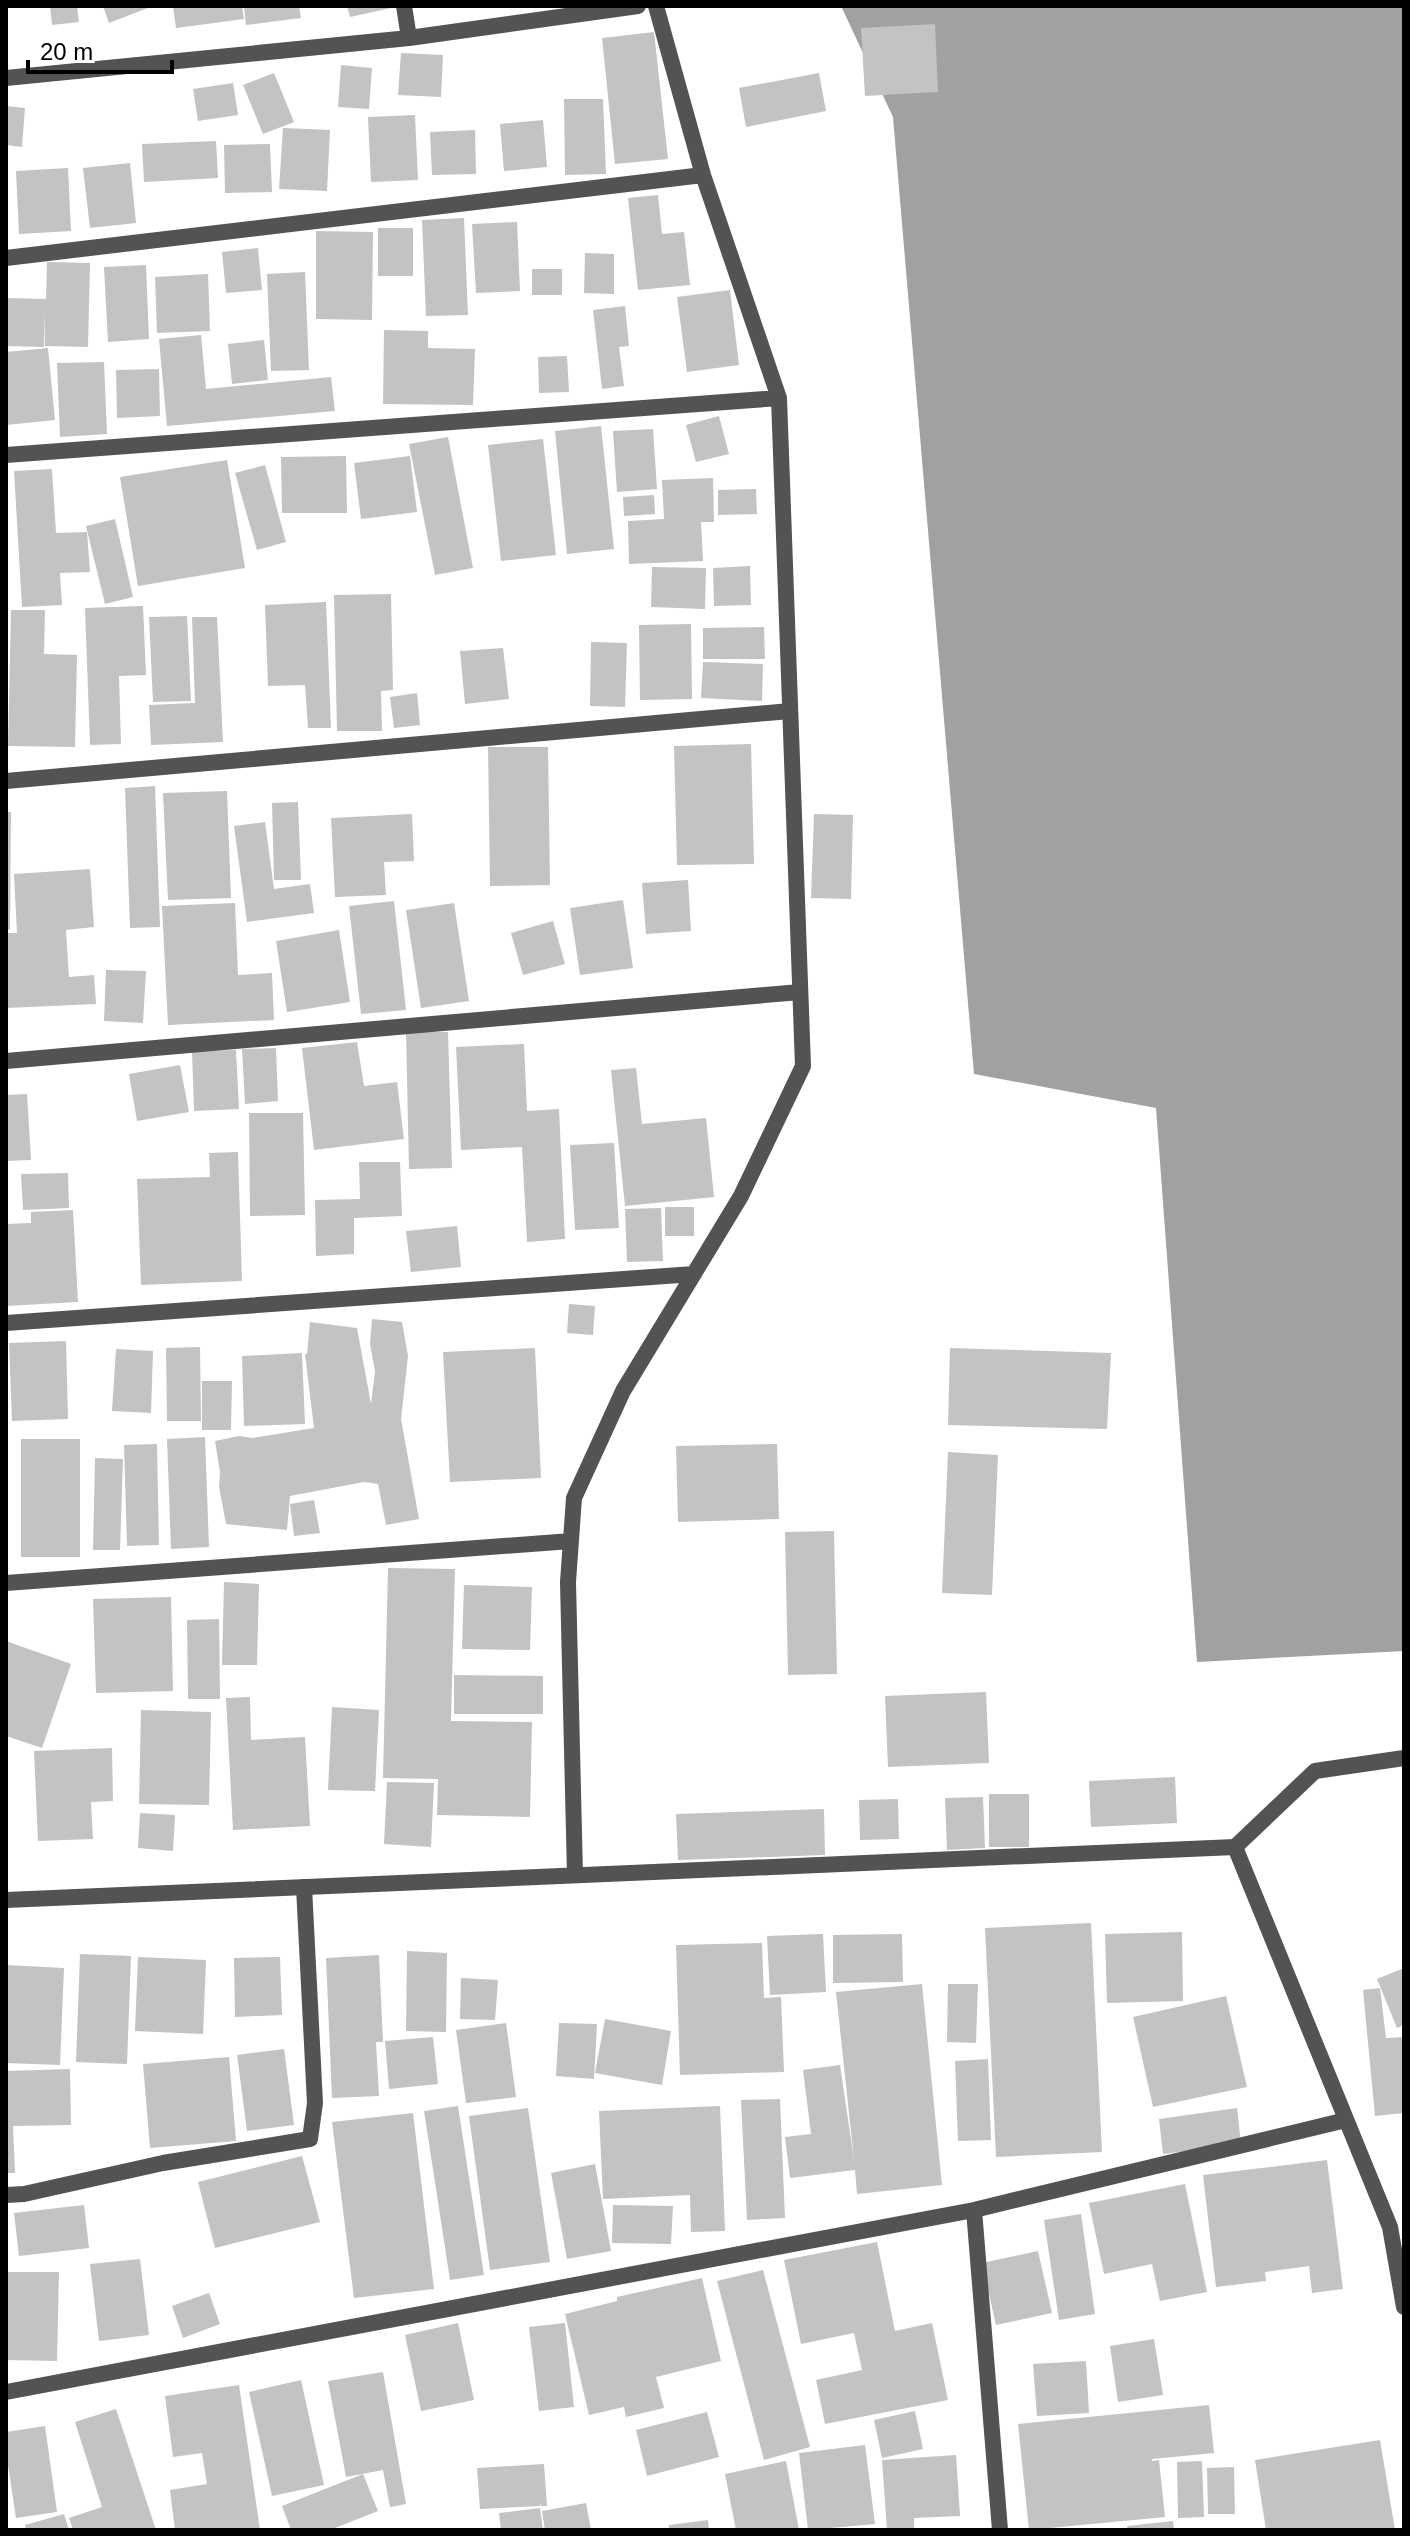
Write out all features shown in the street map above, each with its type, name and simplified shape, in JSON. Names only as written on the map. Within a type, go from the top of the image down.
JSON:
[{"type":"street","points":[[404,6],[409,38]]},
{"type":"street","points":[[6,78],[409,38],[638,6]]},
{"type":"street","points":[[575,1875],[568,1582],[574,1498],[617,1405],[741,1196],[803,1066],[779,398],[703,175],[656,6]]},
{"type":"street","points":[[6,258],[703,175]]},
{"type":"street","points":[[6,455],[779,398]]},
{"type":"street","points":[[6,781],[790,711]]},
{"type":"street","points":[[6,1061],[800,992]]},
{"type":"street","points":[[6,1323],[694,1274]]},
{"type":"street","points":[[6,1583],[571,1541]]},
{"type":"street","points":[[6,1900],[1235,1847],[1315,1771],[1404,1758]]},
{"type":"street","points":[[1235,1847],[1346,2120],[1397,2226],[1404,2307]]},
{"type":"street","points":[[6,2195],[24,2194],[163,2163],[310,2139],[315,2103],[304,1887]]},
{"type":"street","points":[[6,2392],[974,2210],[1346,2120]]},
{"type":"street","points":[[974,2210],[1000,2530]]},
{"type":"shaded area","points":[[841,6],[1404,6],[1404,1651],[1197,1662],[1156,1108],[974,1074],[893,117]]},
{"type":"building","points":[[50,6],[77,6],[79,22],[52,25]]},
{"type":"building","points":[[103,6],[153,6],[109,23]]},
{"type":"building","points":[[173,6],[242,6],[244,19],[176,28]]},
{"type":"building","points":[[244,6],[299,6],[301,18],[246,25]]},
{"type":"building","points":[[347,6],[395,6],[396,7],[350,17]]},
{"type":"building","points":[[935,24],[938,92],[865,96],[861,28]]},
{"type":"building","points":[[654,32],[668,159],[615,164],[602,38]]},
{"type":"building","points":[[401,53],[443,55],[441,97],[398,95]]},
{"type":"building","points":[[341,65],[372,68],[369,109],[338,107]]},
{"type":"building","points":[[274,73],[294,122],[263,134],[243,85]]},
{"type":"building","points":[[819,73],[826,111],[746,127],[739,88]]},
{"type":"building","points":[[233,83],[238,115],[198,121],[193,89]]},
{"type":"building","points":[[564,99],[603,99],[606,174],[565,175]]},
{"type":"building","points":[[6,106],[25,108],[22,147],[6,145]]},
{"type":"building","points":[[415,115],[418,180],[371,182],[368,117]]},
{"type":"building","points":[[543,120],[547,167],[504,171],[500,124]]},
{"type":"building","points":[[283,128],[330,130],[327,191],[279,189]]},
{"type":"building","points":[[475,130],[476,174],[432,175],[430,132]]},
{"type":"building","points":[[216,141],[218,178],[144,182],[142,144]]},
{"type":"building","points":[[270,144],[272,192],[225,193],[224,145]]},
{"type":"building","points":[[130,163],[136,223],[90,228],[83,168]]},
{"type":"building","points":[[68,168],[71,231],[19,234],[16,171]]},
{"type":"building","points":[[658,195],[662,234],[684,232],[690,285],[638,290],[628,198]]},
{"type":"building","points":[[464,218],[468,315],[426,316],[422,220]]},
{"type":"building","points":[[517,222],[520,291],[476,293],[472,224]]},
{"type":"building","points":[[378,228],[413,228],[413,276],[378,276]]},
{"type":"building","points":[[316,231],[373,232],[372,320],[316,319]]},
{"type":"building","points":[[258,248],[262,290],[226,293],[222,252]]},
{"type":"building","points":[[585,253],[614,254],[614,294],[584,293]]},
{"type":"building","points":[[47,262],[90,263],[88,347],[45,346],[45,313],[44,347],[6,346],[6,298],[46,299]]},
{"type":"building","points":[[146,265],[149,339],[108,342],[104,267]]},
{"type":"building","points":[[532,269],[562,269],[562,295],[532,295]]},
{"type":"building","points":[[305,272],[309,370],[271,371],[267,274]]},
{"type":"building","points":[[208,274],[210,331],[157,333],[155,277]]},
{"type":"building","points":[[730,290],[739,365],[687,372],[677,297]]},
{"type":"building","points":[[625,306],[629,346],[619,347],[624,386],[602,389],[593,310]]},
{"type":"building","points":[[384,330],[428,331],[428,348],[475,349],[473,405],[383,404]]},
{"type":"building","points":[[201,335],[206,389],[331,377],[335,411],[167,426],[159,339]]},
{"type":"building","points":[[264,340],[268,380],[232,384],[228,344]]},
{"type":"building","points":[[48,348],[55,420],[6,425],[6,352]]},
{"type":"building","points":[[567,356],[569,392],[539,393],[538,357]]},
{"type":"building","points":[[104,362],[107,434],[60,437],[57,363]]},
{"type":"building","points":[[159,369],[160,416],[117,418],[116,370]]},
{"type":"building","points":[[719,416],[729,454],[696,462],[686,425]]},
{"type":"building","points":[[601,426],[614,549],[567,554],[555,431]]},
{"type":"building","points":[[653,429],[657,489],[617,492],[613,431]]},
{"type":"building","points":[[448,437],[473,568],[435,575],[409,444]]},
{"type":"building","points":[[543,439],[556,555],[501,561],[488,445]]},
{"type":"building","points":[[346,456],[347,513],[282,513],[281,457]]},
{"type":"building","points":[[410,456],[417,512],[361,519],[354,463]]},
{"type":"building","points":[[227,460],[245,568],[138,586],[120,477]]},
{"type":"building","points":[[265,465],[286,542],[257,550],[235,473]]},
{"type":"building","points":[[52,469],[56,533],[87,532],[90,572],[60,573],[62,605],[22,607],[14,471]]},
{"type":"building","points":[[713,478],[714,522],[701,522],[703,561],[629,564],[628,521],[664,519],[662,480]]},
{"type":"building","points":[[756,489],[757,514],[718,515],[718,490]]},
{"type":"building","points":[[654,495],[655,514],[624,516],[623,497]]},
{"type":"building","points":[[115,519],[133,597],[105,604],[86,526]]},
{"type":"building","points":[[750,566],[751,605],[714,606],[713,568]]},
{"type":"building","points":[[652,567],[706,568],[705,609],[651,607]]},
{"type":"building","points":[[391,594],[393,690],[381,691],[382,731],[337,731],[334,595]]},
{"type":"building","points":[[326,602],[331,728],[308,728],[305,685],[268,686],[265,605]]},
{"type":"building","points":[[143,606],[146,675],[119,676],[121,744],[90,745],[85,608]]},
{"type":"building","points":[[11,610],[45,610],[44,654],[77,655],[75,747],[8,746]]},
{"type":"building","points":[[187,616],[191,701],[153,702],[149,617]]},
{"type":"building","points":[[192,617],[217,617],[223,742],[151,745],[149,705],[195,703]]},
{"type":"building","points":[[691,624],[692,699],[640,700],[639,625]]},
{"type":"building","points":[[764,627],[765,659],[703,659],[703,628]]},
{"type":"building","points":[[591,642],[627,643],[625,707],[590,706]]},
{"type":"building","points":[[503,648],[509,699],[465,704],[460,651]]},
{"type":"building","points":[[703,662],[763,664],[762,701],[701,698]]},
{"type":"building","points":[[417,693],[420,725],[394,728],[390,697]]},
{"type":"building","points":[[751,744],[754,864],[677,865],[674,746]]},
{"type":"building","points":[[488,747],[548,747],[550,885],[490,886]]},
{"type":"building","points":[[155,786],[160,927],[130,928],[125,788]]},
{"type":"building","points":[[227,791],[231,898],[168,900],[163,793]]},
{"type":"building","points":[[298,802],[301,880],[274,880],[272,803]]},
{"type":"building","points":[[6,812],[11,812],[10,930],[6,929]]},
{"type":"building","points":[[412,814],[414,861],[384,862],[386,895],[335,897],[331,818]]},
{"type":"building","points":[[814,814],[853,815],[851,899],[811,898]]},
{"type":"building","points":[[265,822],[274,889],[310,884],[314,913],[247,922],[234,826]]},
{"type":"building","points":[[90,869],[94,927],[66,930],[69,977],[94,975],[96,1004],[6,1008],[6,933],[17,933],[14,874]]},
{"type":"building","points":[[688,880],[691,931],[646,934],[642,883]]},
{"type":"building","points":[[623,900],[633,968],[580,975],[570,908]]},
{"type":"building","points":[[394,901],[406,1010],[361,1014],[349,906]]},
{"type":"building","points":[[235,903],[238,975],[272,973],[274,1020],[168,1025],[162,906]]},
{"type":"building","points":[[454,903],[469,1001],[421,1008],[406,910]]},
{"type":"building","points":[[553,921],[565,964],[523,975],[511,933]]},
{"type":"building","points":[[339,930],[350,1002],[287,1012],[276,941]]},
{"type":"building","points":[[106,970],[146,971],[143,1023],[104,1021]]},
{"type":"building","points":[[406,1032],[448,1032],[452,1168],[409,1169]]},
{"type":"building","points":[[357,1042],[364,1086],[397,1082],[404,1139],[314,1150],[302,1048]]},
{"type":"building","points":[[524,1044],[527,1111],[559,1109],[565,1239],[527,1242],[522,1147],[461,1150],[456,1047]]},
{"type":"building","points":[[276,1048],[278,1101],[245,1104],[242,1049]]},
{"type":"building","points":[[236,1050],[239,1109],[194,1111],[192,1051]]},
{"type":"building","points":[[180,1065],[189,1112],[137,1121],[129,1074]]},
{"type":"building","points":[[636,1068],[642,1124],[706,1118],[714,1197],[625,1206],[611,1070]]},
{"type":"building","points":[[27,1094],[31,1160],[6,1161],[6,1095]]},
{"type":"building","points":[[249,1113],[303,1113],[305,1215],[250,1216]]},
{"type":"building","points":[[614,1143],[619,1228],[575,1230],[570,1145]]},
{"type":"building","points":[[238,1152],[242,1281],[141,1285],[137,1179],[210,1177],[209,1153]]},
{"type":"building","points":[[359,1162],[400,1162],[402,1216],[354,1218],[354,1254],[316,1256],[315,1200],[360,1199]]},
{"type":"building","points":[[68,1173],[69,1208],[23,1210],[21,1174]]},
{"type":"building","points":[[665,1207],[694,1207],[694,1236],[665,1236]]},
{"type":"building","points":[[661,1208],[663,1261],[627,1262],[625,1209]]},
{"type":"building","points":[[73,1210],[78,1302],[6,1306],[6,1224],[31,1223],[31,1212]]},
{"type":"building","points":[[457,1226],[461,1267],[411,1272],[406,1231]]},
{"type":"building","points":[[569,1304],[595,1306],[593,1335],[567,1333]]},
{"type":"building","points":[[372,1319],[402,1322],[408,1356],[401,1419],[419,1519],[386,1525],[378,1484],[364,1482],[290,1496],[287,1530],[226,1524],[215,1441],[314,1428],[305,1354],[310,1322],[357,1328],[371,1404],[375,1371],[370,1344]]},
{"type":"building","points":[[66,1341],[68,1419],[12,1421],[9,1343]]},
{"type":"building","points":[[200,1347],[201,1421],[167,1421],[166,1348]]},
{"type":"building","points":[[535,1348],[541,1478],[450,1482],[443,1352]]},
{"type":"building","points":[[950,1348],[1111,1353],[1107,1429],[948,1425]]},
{"type":"building","points":[[116,1349],[153,1351],[151,1413],[112,1411]]},
{"type":"building","points":[[302,1353],[305,1424],[244,1426],[242,1356]]},
{"type":"building","points":[[202,1381],[232,1381],[231,1430],[202,1430]]},
{"type":"building","points":[[205,1437],[209,1547],[171,1549],[167,1439]]},
{"type":"building","points":[[21,1439],[80,1439],[80,1557],[21,1557]]},
{"type":"building","points":[[157,1444],[159,1545],[127,1546],[124,1445]]},
{"type":"building","points":[[777,1444],[779,1519],[678,1522],[676,1446]]},
{"type":"building","points":[[948,1452],[998,1455],[992,1595],[942,1593]]},
{"type":"building","points":[[95,1458],[123,1459],[120,1550],[93,1550]]},
{"type":"building","points":[[314,1500],[320,1533],[294,1536],[290,1504]]},
{"type":"building","points":[[834,1531],[837,1674],[788,1675],[785,1532]]},
{"type":"building","points":[[388,1568],[455,1569],[451,1721],[532,1722],[530,1817],[437,1815],[438,1779],[383,1778]]},
{"type":"building","points":[[224,1582],[259,1584],[257,1665],[222,1665]]},
{"type":"building","points":[[464,1585],[532,1587],[530,1650],[462,1649]]},
{"type":"building","points":[[171,1597],[173,1691],[96,1693],[93,1599]]},
{"type":"building","points":[[219,1619],[220,1699],[188,1699],[187,1620]]},
{"type":"building","points":[[6,1641],[71,1664],[42,1748],[6,1736]]},
{"type":"building","points":[[454,1675],[543,1676],[543,1714],[454,1714]]},
{"type":"building","points":[[986,1692],[989,1763],[888,1767],[885,1696]]},
{"type":"building","points":[[250,1697],[251,1740],[305,1737],[310,1826],[233,1830],[226,1698]]},
{"type":"building","points":[[332,1707],[379,1710],[375,1791],[328,1790]]},
{"type":"building","points":[[141,1710],[211,1712],[209,1805],[139,1804]]},
{"type":"building","points":[[112,1748],[113,1801],[91,1802],[93,1839],[38,1841],[34,1751]]},
{"type":"building","points":[[1175,1777],[1177,1823],[1091,1827],[1089,1781]]},
{"type":"building","points":[[387,1782],[434,1783],[431,1847],[384,1844]]},
{"type":"building","points":[[989,1794],[1029,1794],[1029,1847],[989,1847]]},
{"type":"building","points":[[983,1797],[985,1848],[947,1850],[945,1798]]},
{"type":"building","points":[[898,1799],[899,1839],[860,1840],[859,1800]]},
{"type":"building","points":[[824,1809],[825,1855],[678,1860],[676,1814]]},
{"type":"building","points":[[140,1813],[175,1815],[173,1851],[138,1848]]},
{"type":"building","points":[[1091,1923],[1102,2152],[996,2157],[985,1928]]},
{"type":"building","points":[[1182,1932],[1183,2001],[1107,2003],[1105,1934]]},
{"type":"building","points":[[823,1934],[826,1992],[770,1995],[767,1936]]},
{"type":"building","points":[[902,1934],[903,1982],[833,1983],[833,1935]]},
{"type":"building","points":[[762,1943],[764,1998],[781,1997],[784,2072],[680,2075],[676,1945]]},
{"type":"building","points":[[407,1951],[447,1953],[446,2032],[406,2031]]},
{"type":"building","points":[[80,1954],[131,1956],[127,2064],[76,2062]]},
{"type":"building","points":[[379,1955],[383,2042],[376,2042],[379,2096],[332,2098],[326,1958]]},
{"type":"building","points":[[138,1957],[206,1960],[203,2034],[135,2031]]},
{"type":"building","points":[[280,1957],[282,2015],[235,2017],[234,1958]]},
{"type":"building","points":[[6,1965],[64,1968],[60,2065],[6,2063]]},
{"type":"building","points":[[1404,1968],[1404,2025],[1397,2028],[1377,1979]]},
{"type":"building","points":[[461,1978],[498,1980],[495,2020],[460,2019]]},
{"type":"building","points":[[922,1984],[942,2185],[857,2194],[855,2170],[790,2178],[785,2137],[811,2134],[803,2070],[840,2065],[854,2160],[836,1992]]},
{"type":"building","points":[[948,1984],[978,1984],[976,2043],[947,2042]]},
{"type":"building","points":[[1380,1988],[1386,2038],[1404,2037],[1404,2113],[1375,2116],[1363,1990]]},
{"type":"building","points":[[1226,1996],[1247,2087],[1153,2107],[1133,2017]]},
{"type":"building","points":[[605,2019],[671,2031],[662,2085],[595,2073]]},
{"type":"building","points":[[506,2023],[516,2097],[466,2103],[456,2030]]},
{"type":"building","points":[[559,2023],[597,2024],[594,2079],[556,2076]]},
{"type":"building","points":[[433,2037],[438,2084],[389,2089],[385,2041]]},
{"type":"building","points":[[284,2049],[294,2125],[247,2131],[237,2055]]},
{"type":"building","points":[[229,2057],[236,2141],[150,2148],[143,2064]]},
{"type":"building","points":[[988,2059],[991,2140],[958,2141],[955,2061]]},
{"type":"building","points":[[70,2069],[71,2125],[13,2126],[15,2173],[6,2173],[6,2071]]},
{"type":"building","points":[[780,2099],[785,2218],[747,2220],[741,2100]]},
{"type":"building","points":[[458,2106],[484,2275],[450,2280],[424,2111]]},
{"type":"building","points":[[720,2106],[725,2231],[691,2232],[690,2195],[603,2199],[599,2111]]},
{"type":"building","points":[[528,2108],[550,2262],[490,2270],[469,2116]]},
{"type":"building","points":[[1237,2108],[1241,2144],[1163,2154],[1159,2119]]},
{"type":"building","points":[[413,2113],[434,2289],[354,2298],[332,2122]]},
{"type":"building","points":[[302,2156],[320,2222],[215,2248],[198,2182]]},
{"type":"building","points":[[1327,2160],[1343,2289],[1312,2293],[1309,2266],[1265,2272],[1266,2281],[1216,2287],[1203,2175]]},
{"type":"building","points":[[595,2164],[611,2251],[567,2259],[551,2173]]},
{"type":"building","points":[[1185,2184],[1207,2292],[1160,2301],[1152,2264],[1104,2274],[1089,2203]]},
{"type":"building","points":[[84,2205],[89,2248],[19,2256],[14,2213]]},
{"type":"building","points":[[613,2205],[673,2206],[671,2244],[612,2243]]},
{"type":"building","points":[[1081,2214],[1095,2314],[1059,2320],[1044,2220]]},
{"type":"building","points":[[877,2242],[895,2331],[932,2323],[948,2400],[825,2424],[816,2380],[862,2370],[854,2333],[801,2344],[784,2260]]},
{"type":"building","points":[[1038,2251],[1052,2313],[996,2325],[982,2263]]},
{"type":"building","points":[[140,2259],[149,2335],[99,2341],[90,2264]]},
{"type":"building","points":[[763,2270],[810,2447],[764,2460],[717,2281]]},
{"type":"building","points":[[6,2272],[59,2272],[57,2361],[6,2360]]},
{"type":"building","points":[[702,2278],[721,2361],[656,2377],[664,2408],[626,2417],[624,2407],[589,2415],[565,2314],[617,2301],[617,2297]]},
{"type":"building","points":[[209,2293],[220,2324],[183,2338],[172,2306]]},
{"type":"building","points":[[458,2323],[474,2400],[421,2411],[405,2335]]},
{"type":"building","points":[[565,2323],[574,2407],[539,2411],[529,2327]]},
{"type":"building","points":[[1154,2339],[1163,2395],[1118,2402],[1110,2346]]},
{"type":"building","points":[[1086,2361],[1089,2413],[1037,2416],[1033,2364]]},
{"type":"building","points":[[383,2372],[406,2504],[390,2507],[383,2470],[346,2477],[328,2381]]},
{"type":"building","points":[[301,2380],[324,2485],[272,2496],[249,2392]]},
{"type":"building","points":[[239,2385],[260,2530],[175,2530],[170,2490],[207,2484],[202,2453],[173,2457],[165,2396]]},
{"type":"building","points":[[1209,2405],[1214,2453],[1152,2459],[1159,2460],[1165,2517],[1029,2530],[1018,2424]]},
{"type":"building","points":[[116,2409],[156,2530],[73,2530],[69,2518],[102,2507],[75,2422]]},
{"type":"building","points":[[915,2411],[923,2449],[882,2458],[874,2420]]},
{"type":"building","points":[[707,2412],[719,2457],[647,2476],[636,2430]]},
{"type":"building","points":[[45,2426],[57,2512],[16,2518],[6,2432]]},
{"type":"building","points":[[1380,2440],[1395,2530],[1266,2530],[1255,2460]]},
{"type":"building","points":[[865,2445],[875,2524],[808,2530],[799,2453]]},
{"type":"building","points":[[956,2455],[960,2516],[914,2518],[914,2530],[887,2530],[882,2460]]},
{"type":"building","points":[[786,2461],[799,2530],[736,2530],[725,2474]]},
{"type":"building","points":[[1202,2461],[1204,2517],[1178,2518],[1177,2462]]},
{"type":"building","points":[[544,2464],[547,2506],[540,2503],[540,2506],[480,2509],[477,2468]]},
{"type":"building","points":[[1234,2467],[1235,2514],[1208,2514],[1207,2468]]},
{"type":"building","points":[[363,2474],[378,2511],[330,2530],[291,2530],[282,2506]]},
{"type":"building","points":[[586,2503],[591,2530],[545,2530],[542,2511]]},
{"type":"building","points":[[540,2508],[543,2530],[501,2530],[499,2513]]},
{"type":"building","points":[[64,2514],[69,2530],[26,2530],[25,2525]]},
{"type":"building","points":[[708,2520],[709,2530],[669,2530],[669,2525]]},
{"type":"building","points":[[1173,2521],[1174,2530],[1128,2530],[1127,2526]]}]
